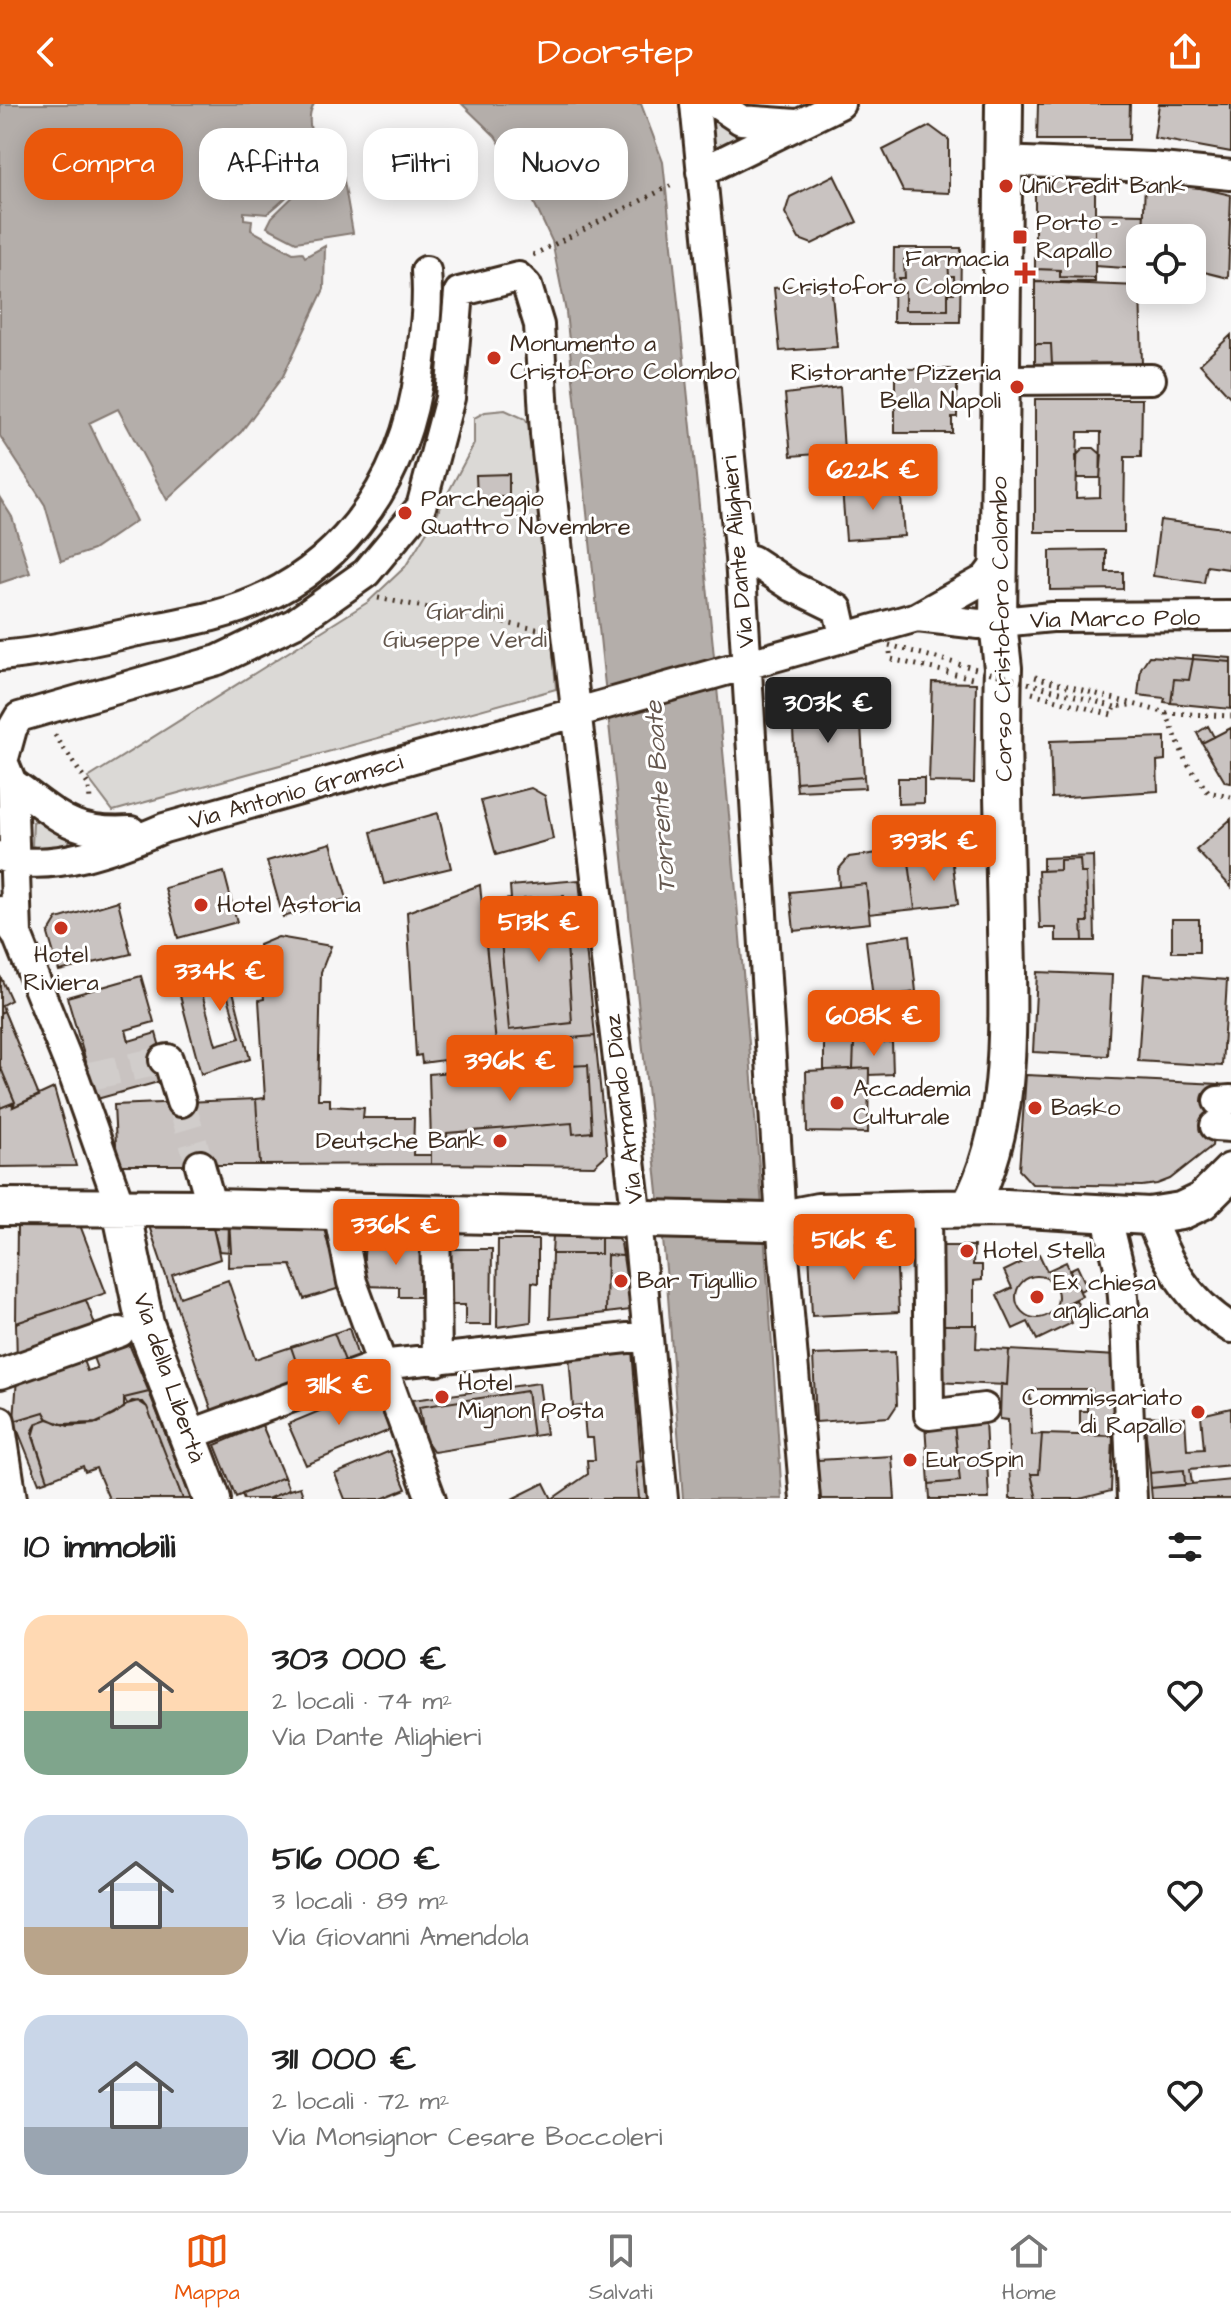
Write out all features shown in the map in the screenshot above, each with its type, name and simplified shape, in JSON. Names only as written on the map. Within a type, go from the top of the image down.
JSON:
[{"type":"main road","name":"Corso Cristoforo Colombo","points":[[969,1208],[988,1174],[1004,1062],[1007,1008],[1003,676],[998,623],[1004,104]]},
{"type":"main road","points":[[0,1207],[212,1208],[774,1221],[818,1212],[969,1208],[1149,1216],[1181,1211],[1202,1201],[1231,1172]]},
{"type":"main road","name":"Via della Libertà","points":[[121,1209],[145,1324],[212,1499]]},
{"type":"street","name":"Via Dante Alighieri","points":[[695,104],[740,558],[735,669],[774,1221],[805,1499]]},
{"type":"street","points":[[717,104],[741,120],[797,124]]},
{"type":"street","points":[[701,172],[840,104]]},
{"type":"street","points":[[1003,161],[1151,167],[1231,175]]},
{"type":"street","points":[[0,656],[62,648],[218,614],[290,584],[320,562],[365,517],[388,481],[417,396],[429,299],[426,271]]},
{"type":"street","name":"Via Armando Diaz","points":[[340,591],[366,573],[421,507],[450,398],[459,292],[518,277],[527,286],[539,325],[545,434],[567,634],[589,710],[645,1219],[646,1336],[663,1499]]},
{"type":"street","points":[[1001,380],[1151,379]]},
{"type":"street","points":[[740,558],[752,560],[793,587],[838,609],[844,636]]},
{"type":"street","points":[[917,617],[985,579],[998,562]]},
{"type":"street","points":[[17,935],[8,860],[6,765],[12,729],[19,717],[218,660],[295,623],[340,591]]},
{"type":"street","name":"Via Marco Polo","points":[[917,617],[998,623],[1052,617],[1231,616]]},
{"type":"street","name":"Via Antonio Gramsci","points":[[8,860],[51,862],[130,843],[164,828],[917,617]]},
{"type":"street","points":[[6,765],[69,823],[103,834],[164,828]]},
{"type":"street","points":[[0,911],[17,935],[82,1077],[121,1209]]},
{"type":"street","points":[[164,1060],[168,1059],[181,1102]]},
{"type":"street","points":[[200,1165],[212,1208]]},
{"type":"street","points":[[927,1209],[929,1415],[984,1408]]},
{"type":"street","points":[[338,1211],[352,1282],[431,1499]]},
{"type":"street","points":[[435,1214],[437,1361]]},
{"type":"street","points":[[1106,1214],[1121,1275],[1132,1499]]},
{"type":"street","points":[[1149,1216],[1173,1272],[1203,1310],[1231,1328]]},
{"type":"street","points":[[0,1374],[120,1332]]},
{"type":"street","points":[[186,1436],[380,1365],[646,1336]]},
{"type":"street","points":[[0,1421],[12,1499]]},
{"type":"path","points":[[528,258],[669,186]]},
{"type":"path","points":[[340,591],[567,634]]},
{"type":"path","points":[[844,636],[889,645],[1115,707],[1130,705]]},
{"type":"path","points":[[889,645],[891,659],[1003,676],[1166,713],[1231,716]]},
{"type":"path","points":[[1003,676],[1112,715],[1115,707]]},
{"type":"path","points":[[1166,713],[1186,762],[1208,792],[1231,797]]},
{"type":"green space","points":[[703,107],[720,122],[748,137],[711,155]]},
{"type":"green space","name":"Giardini Giuseppe Verdi","points":[[505,410],[525,419],[536,437],[556,689],[113,811],[88,778],[368,602],[405,567],[431,525],[474,444],[474,418],[485,412]]},
{"type":"green space","points":[[44,817],[71,837],[68,845],[41,849],[32,846],[33,822]]},
{"type":"water","points":[[0,104],[314,104],[311,128],[199,128],[199,200],[283,200],[267,214],[244,212],[244,219],[252,220],[251,230],[293,253],[302,252],[305,257],[325,246],[324,289],[283,376],[241,432],[167,500],[118,409],[89,423],[136,521],[93,550],[61,561],[45,505],[0,436]]},
{"type":"water","name":"Torrente Boate","points":[[462,104],[641,104],[663,162],[730,830],[759,1164],[782,1499],[683,1499],[666,1269],[566,312],[552,241],[533,200],[628,200],[628,128],[494,128],[494,135]]},
{"type":"water","points":[[347,198],[353,233],[296,242],[267,227],[272,217],[290,200]]},
{"type":"water","points":[[0,498],[12,517],[30,573],[0,583]]},
{"type":"building","points":[[1038,104],[1130,104],[1129,140],[1037,140]]},
{"type":"building","points":[[1159,104],[1231,104],[1231,152],[1154,138]]},
{"type":"building","points":[[930,126],[949,140],[949,193],[903,191],[883,150]]},
{"type":"building","points":[[834,175],[857,222],[812,244],[799,239],[785,213],[790,197]]},
{"type":"building","points":[[1095,180],[1095,278],[1060,277],[1060,270],[1035,269],[1035,181]]},
{"type":"building","points":[[1145,181],[1192,186],[1231,195],[1228,278],[1206,272],[1206,224],[1143,224]]},
{"type":"building","points":[[1095,213],[1144,214],[1143,224],[1126,224],[1126,268],[1095,266]]},
{"type":"building","points":[[894,248],[961,248],[960,322],[893,322]],"holes":[[[948,259],[949,276],[954,276],[954,293],[948,293],[948,310],[905,310],[905,292],[899,292],[899,278],[905,278],[904,260]]]},
{"type":"building","points":[[948,259],[949,276],[954,276],[954,293],[948,293],[948,310],[905,310],[905,292],[899,292],[899,278],[905,278],[904,260]]},
{"type":"building","points":[[1035,269],[1060,270],[1060,277],[1095,278],[1095,282],[1035,282]]},
{"type":"building","points":[[1035,282],[1126,285],[1126,304],[1140,304],[1142,365],[1052,365],[1051,344],[1035,344]]},
{"type":"building","points":[[831,283],[837,347],[780,351],[774,288]]},
{"type":"building","points":[[1231,335],[1231,398],[1200,364]]},
{"type":"building","points":[[1035,344],[1051,344],[1052,365],[1035,366]]},
{"type":"building","points":[[895,369],[950,369],[950,383],[957,383],[957,417],[952,417],[952,433],[895,433]]},
{"type":"building","points":[[840,387],[844,452],[791,456],[785,394]]},
{"type":"building","points":[[1035,399],[1142,399],[1141,457],[1125,457],[1124,532],[1035,532]],"holes":[[[1078,432],[1101,432],[1100,497],[1076,498]]]},
{"type":"building","points":[[1084,448],[1094,448],[1102,455],[1100,478],[1077,478],[1076,456]]},
{"type":"building","points":[[509,474],[509,497],[477,497],[476,475]]},
{"type":"building","points":[[900,484],[904,536],[846,540],[842,488]]},
{"type":"building","points":[[1160,520],[1231,529],[1229,569],[1207,566],[1204,583],[1153,576]]},
{"type":"building","points":[[1106,550],[1106,572],[1123,572],[1123,589],[1050,590],[1050,551]]},
{"type":"building","points":[[1193,655],[1231,658],[1231,662],[1193,659]]},
{"type":"building","points":[[1149,656],[1193,659],[1189,680],[1174,679],[1171,703],[1164,702],[1165,698],[1138,695],[1141,668]]},
{"type":"building","points":[[1193,659],[1231,662],[1231,709],[1171,703],[1174,679],[1189,680]]},
{"type":"building","points":[[932,682],[976,683],[974,783],[929,782]]},
{"type":"building","points":[[860,708],[864,777],[796,782],[792,712]]},
{"type":"building","points":[[1208,726],[1214,737],[1202,743],[1197,733]]},
{"type":"building","points":[[1231,728],[1231,783],[1225,782],[1202,743]]},
{"type":"building","points":[[1165,737],[1165,760],[1157,761],[1158,791],[1052,798],[1050,741]]},
{"type":"building","points":[[864,777],[865,788],[797,791],[796,782]]},
{"type":"building","points":[[898,778],[924,778],[924,803],[898,804]]},
{"type":"building","points":[[531,788],[545,796],[553,839],[496,855],[481,801]]},
{"type":"building","points":[[438,813],[451,868],[384,884],[371,832]]},
{"type":"building","points":[[1231,819],[1231,887],[1196,850]]},
{"type":"building","points":[[950,839],[952,857],[925,860],[923,842]]},
{"type":"building","points":[[923,842],[925,860],[909,862],[915,909],[869,914],[866,884],[839,887],[838,870],[849,857],[907,849]]},
{"type":"building","points":[[331,843],[347,899],[283,917],[267,861]]},
{"type":"building","points":[[1093,856],[1095,941],[1083,941],[1082,922],[1088,922],[1086,873],[1081,873],[1080,859],[1060,860],[1060,870],[1043,871],[1043,858]]},
{"type":"building","points":[[952,857],[958,904],[915,909],[909,862]]},
{"type":"building","points":[[1080,859],[1081,873],[1086,873],[1088,922],[1082,922],[1083,941],[1056,941],[1056,928],[1040,928],[1038,871],[1060,870],[1060,860]]},
{"type":"building","points":[[224,872],[237,922],[178,938],[165,888]]},
{"type":"building","points":[[579,880],[595,1036],[496,1044],[482,902],[511,899],[510,886]],"holes":[[[564,896],[572,1023],[509,1030],[498,906],[525,905],[524,899]]]},
{"type":"building","points":[[866,884],[870,923],[794,931],[790,892]]},
{"type":"building","points":[[480,885],[496,1044],[595,1036],[607,1154],[594,1166],[431,1164],[431,1142],[447,1140],[447,1133],[572,1123],[573,1134],[592,1132],[588,1065],[568,1066],[568,1074],[451,1081],[444,1060],[422,1063],[421,1055],[416,1056],[407,912]]},
{"type":"building","points":[[564,896],[572,1023],[509,1030],[498,906],[525,905],[524,899]]},
{"type":"building","points":[[118,901],[131,954],[59,971],[48,934],[57,919]]},
{"type":"building","points":[[1172,919],[1199,919],[1199,952],[1172,952]]},
{"type":"building","points":[[910,935],[916,992],[873,998],[866,941]]},
{"type":"building","points":[[278,937],[331,946],[321,972],[318,1099],[330,1099],[330,1106],[364,1108],[363,1118],[414,1118],[413,1155],[431,1155],[431,1164],[260,1165],[256,1099],[265,1098],[259,1000],[264,999],[259,945]]},
{"type":"building","points":[[219,953],[229,992],[233,991],[250,1059],[201,1074],[172,966]]},
{"type":"building","points":[[1037,972],[1112,975],[1108,1056],[1033,1052]]},
{"type":"building","points":[[1144,974],[1227,980],[1222,1066],[1138,1061]]},
{"type":"building","points":[[0,976],[11,1000],[2,1005],[4,1011],[0,1013]]},
{"type":"building","points":[[141,976],[154,1022],[126,1030],[129,1041],[156,1033],[169,1079],[97,1099],[67,997]]},
{"type":"building","points":[[223,980],[240,1038],[216,1045],[200,986]]},
{"type":"building","points":[[4,1011],[39,1096],[13,1107],[15,1102],[0,1066],[0,1013]]},
{"type":"building","points":[[892,1042],[893,1074],[869,1075],[869,1068],[853,1069],[854,1043]]},
{"type":"building","points":[[824,1043],[854,1043],[853,1069],[824,1070]]},
{"type":"building","points":[[588,1065],[592,1132],[573,1134],[572,1123],[447,1133],[447,1140],[431,1142],[429,1074],[450,1072],[451,1081],[568,1074],[568,1066]]},
{"type":"building","points":[[0,1066],[15,1102],[0,1108]]},
{"type":"building","name":"Accademia Culturale","points":[[869,1068],[868,1133],[807,1132],[806,1071]]},
{"type":"building","points":[[1026,1075],[1220,1084],[1212,1146],[1170,1179],[1157,1184],[1032,1184],[1019,1170]]},
{"type":"building","points":[[54,1088],[76,1166],[0,1167],[0,1108],[12,1103],[13,1107]]},
{"type":"building","points":[[256,1099],[260,1165],[117,1165],[114,1105]]},
{"type":"building","points":[[17,1220],[78,1220],[106,1293],[16,1323]]},
{"type":"building","points":[[147,1220],[212,1223],[220,1259],[172,1275],[180,1297],[228,1280],[255,1359],[291,1347],[301,1376],[313,1374],[345,1361],[334,1333],[349,1328],[360,1363],[214,1417]]},
{"type":"building","points":[[229,1220],[231,1252],[219,1251],[212,1223]]},
{"type":"building","points":[[229,1220],[323,1225],[340,1288],[304,1299],[291,1265],[228,1267]]},
{"type":"building","points":[[365,1228],[426,1229],[426,1242],[365,1241]]},
{"type":"building","points":[[553,1235],[601,1235],[601,1254],[552,1254]]},
{"type":"building","points":[[601,1235],[614,1235],[621,1243],[623,1256],[607,1255],[606,1313],[550,1319],[552,1254],[601,1254]]},
{"type":"building","points":[[498,1240],[538,1240],[538,1283],[532,1282],[531,1322],[497,1327]]},
{"type":"building","points":[[365,1241],[426,1242],[425,1297],[399,1297],[399,1287],[362,1286]]},
{"type":"building","points":[[934,1246],[974,1246],[973,1265],[982,1265],[982,1280],[974,1281],[974,1325],[934,1325]]},
{"type":"building","points":[[441,1249],[492,1249],[491,1325],[465,1325],[465,1305],[442,1305]]},
{"type":"building","points":[[809,1249],[896,1249],[899,1312],[812,1316]]},
{"type":"building","points":[[1039,1254],[1047,1271],[1066,1262],[1082,1296],[1064,1305],[1072,1323],[1037,1340],[1028,1322],[1013,1329],[997,1295],[1012,1288],[1004,1271]]},
{"type":"building","points":[[607,1255],[623,1256],[631,1310],[606,1313]]},
{"type":"building","points":[[1077,1266],[1087,1287],[1080,1291],[1069,1270]]},
{"type":"building","name":"Ex chiesa anglicana","points":[[1037,1276],[1052,1282],[1058,1297],[1052,1312],[1037,1318],[1022,1312],[1016,1297],[1022,1282]]},
{"type":"building","points":[[86,1300],[98,1333],[17,1361],[16,1323]]},
{"type":"building","points":[[1076,1300],[1082,1313],[1070,1319],[1064,1305]]},
{"type":"building","points":[[933,1325],[977,1325],[976,1348],[1009,1350],[1007,1385],[932,1382]]},
{"type":"building","points":[[334,1333],[345,1361],[301,1376],[291,1347]]},
{"type":"building","points":[[127,1339],[149,1392],[124,1398],[124,1408],[98,1423],[60,1424],[47,1418],[44,1412],[14,1421],[17,1377],[81,1355],[87,1371],[97,1368],[91,1352]]},
{"type":"building","points":[[632,1350],[641,1461],[636,1462],[639,1499],[552,1499],[588,1474],[587,1460],[595,1460],[593,1438],[586,1438],[583,1406],[573,1407],[569,1355]]},
{"type":"building","points":[[1009,1350],[1117,1356],[1113,1436],[1080,1434],[1080,1411],[1087,1411],[1087,1401],[1093,1401],[1092,1389],[1030,1389],[1032,1435],[1042,1434],[1039,1474],[1031,1474],[1037,1499],[1010,1499],[1008,1420],[1000,1419],[1001,1384],[1007,1385]]},
{"type":"building","points":[[895,1352],[897,1405],[889,1417],[816,1422],[813,1355]]},
{"type":"building","points":[[539,1383],[546,1434],[533,1436],[527,1391],[419,1407],[425,1439],[415,1422],[412,1400]]},
{"type":"building","points":[[372,1389],[390,1430],[306,1465],[288,1424]]},
{"type":"building","points":[[527,1391],[533,1436],[434,1452],[425,1439],[419,1407]]},
{"type":"building","points":[[149,1392],[191,1499],[183,1499],[147,1407],[138,1401],[127,1404],[124,1398]]},
{"type":"building","points":[[132,1401],[143,1402],[147,1407],[183,1499],[109,1499],[96,1468],[85,1472],[83,1466],[48,1480],[33,1437],[37,1423],[48,1419],[68,1426],[94,1424],[114,1415]]},
{"type":"building","points":[[1231,1408],[1231,1465],[1190,1469],[1192,1484],[1185,1485],[1184,1470],[1150,1473],[1144,1416],[1185,1418],[1187,1450],[1204,1449],[1201,1415]]},
{"type":"building","points":[[44,1412],[48,1419],[37,1423],[32,1432],[48,1480],[39,1483],[14,1421]]},
{"type":"building","points":[[985,1421],[989,1499],[930,1499],[929,1484],[960,1481],[954,1423]]},
{"type":"building","points":[[954,1423],[960,1481],[929,1484],[925,1424]]},
{"type":"building","points":[[262,1425],[284,1477],[236,1497],[215,1445]]},
{"type":"building","points":[[1042,1434],[1113,1436],[1111,1491],[1080,1499],[1037,1499],[1031,1474],[1039,1474]]},
{"type":"building","points":[[390,1451],[406,1489],[381,1499],[345,1499],[335,1474]]},
{"type":"building","points":[[892,1456],[895,1499],[819,1499],[817,1460]]},
{"type":"building","points":[[643,1461],[646,1493],[650,1493],[650,1499],[639,1499],[636,1462]]},
{"type":"building","points":[[1184,1470],[1185,1485],[1151,1488],[1150,1473]]},
{"type":"building","points":[[284,1477],[289,1490],[267,1499],[244,1499],[242,1494]]},
{"type":"building","points":[[1231,1480],[1231,1499],[1152,1499],[1151,1488]]},
{"type":"building","points":[[544,1483],[552,1499],[512,1499]]},
{"type":"building","points":[[300,1487],[304,1499],[267,1499],[289,1490]]},
{"type":"tunnel","points":[[90,1076],[164,1060]]},
{"type":"tunnel","points":[[181,1102],[200,1165]]},
{"type":"place","name":"UniCredit Bank","points":[[1006,186]]},
{"type":"place","name":"Porto - Rapallo","points":[[1020,237]]},
{"type":"place","name":"Farmacia Cristoforo Colombo","points":[[1025,273]]},
{"type":"place","name":"Monumento a Cristoforo Colombo","points":[[494,358]]},
{"type":"place","name":"Ristorante Pizzeria Bella Napoli","points":[[1017,387]]},
{"type":"place","name":"Parcheggio Quattro Novembre","points":[[405,513]]},
{"type":"place","name":"Hotel Astoria","points":[[201,905]]},
{"type":"place","name":"Hotel Riviera","points":[[61,928]]},
{"type":"place","name":"Accademia Culturale","points":[[837,1103]]},
{"type":"place","name":"Basko","points":[[1035,1108]]},
{"type":"place","name":"Deutsche Bank","points":[[500,1141]]},
{"type":"place","name":"Hotel Stella","points":[[967,1251]]},
{"type":"place","name":"Bar Tigullio","points":[[621,1281]]},
{"type":"place","name":"Ex chiesa anglicana","points":[[1037,1297]]},
{"type":"place","name":"Hotel Mignon Posta","points":[[442,1397]]},
{"type":"place","name":"Commissariato di Rapallo","points":[[1198,1412]]},
{"type":"place","name":"EuroSpin","points":[[910,1460]]}]
